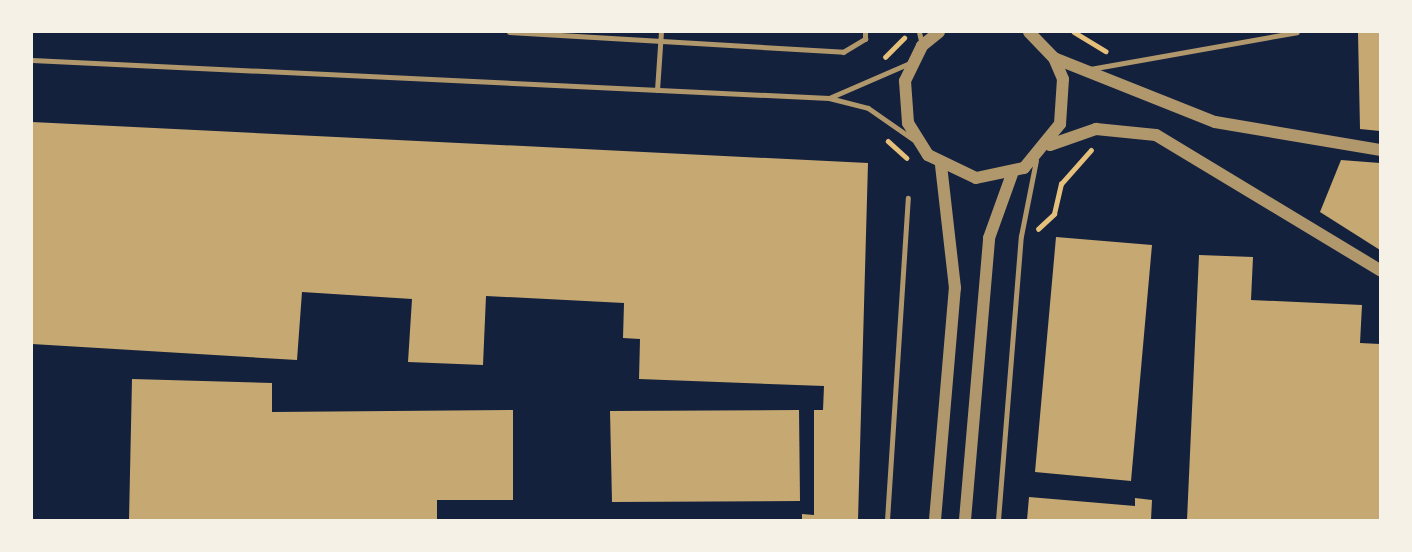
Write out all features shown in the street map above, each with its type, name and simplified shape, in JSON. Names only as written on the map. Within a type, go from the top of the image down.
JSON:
[{"type":"street","points":[[938,32],[922,46],[913,61],[904,102],[917,141],[941,166],[976,178],[1012,173],[1036,160],[1050,145],[1065,102],[1054,58]]},
{"type":"street","points":[[1029,32],[1054,58],[1090,69],[1215,122],[1381,150]]},
{"type":"street","points":[[1050,145],[1110,128],[1156,135],[1195,154],[1381,270]]},
{"type":"street","points":[[935,520],[955,288],[941,166]]},
{"type":"street","points":[[965,520],[989,238],[1012,173]]},
{"type":"lane","points":[[509,32],[843,52],[865,40],[865,32]]},
{"type":"lane","points":[[657,90],[661,32]]},
{"type":"lane","points":[[919,32],[922,46]]},
{"type":"lane","points":[[1090,69],[1297,32]]},
{"type":"lane","points":[[32,60],[829,98],[868,108],[917,141]]},
{"type":"lane","points":[[829,98],[913,61]]},
{"type":"lane","points":[[998,520],[1021,236],[1036,160]]},
{"type":"lane","points":[[887,520],[908,198]]},
{"type":"path","points":[[1074,32],[1107,51],[1108,66]]},
{"type":"path","points":[[1021,236],[1048,224],[1061,184],[1110,128]]},
{"type":"building","points":[[1380,32],[1380,131],[1360,129],[1358,33]]},
{"type":"building","points":[[32,122],[868,163],[858,520],[802,520],[802,514],[814,515],[814,410],[823,410],[824,386],[639,379],[640,339],[623,338],[624,303],[486,296],[483,365],[408,362],[412,299],[302,292],[297,360],[32,344]]},
{"type":"building","points":[[1341,160],[1380,163],[1380,250],[1320,212]]},
{"type":"building","points":[[1056,237],[1152,245],[1131,481],[1035,472]]},
{"type":"building","points":[[1199,255],[1253,257],[1251,300],[1362,305],[1360,343],[1380,344],[1380,520],[1187,520]]},
{"type":"building","points":[[132,379],[272,383],[272,412],[513,410],[513,500],[437,500],[437,520],[129,520]]},
{"type":"building","points":[[799,410],[800,501],[612,502],[610,411]]},
{"type":"building","points":[[1029,497],[1135,506],[1135,498],[1152,500],[1151,520],[1027,520]]}]
